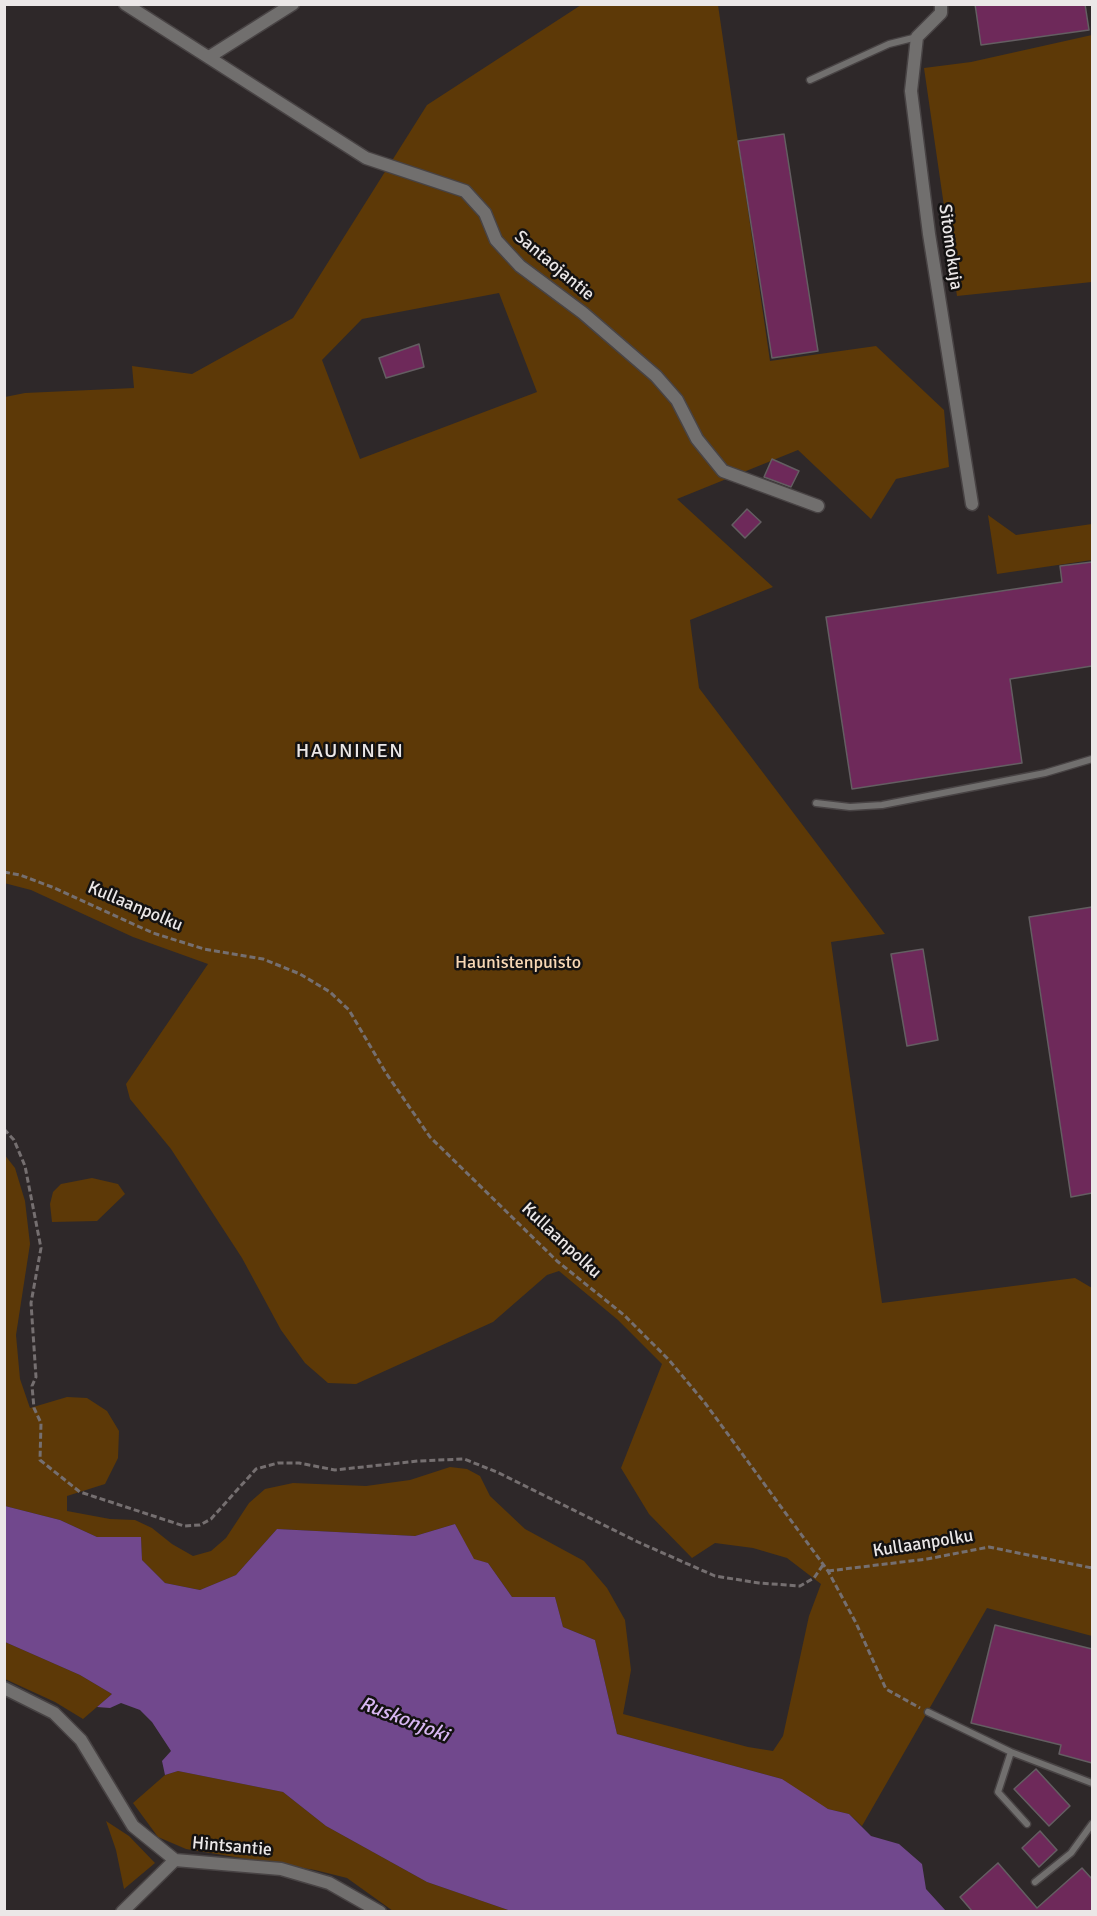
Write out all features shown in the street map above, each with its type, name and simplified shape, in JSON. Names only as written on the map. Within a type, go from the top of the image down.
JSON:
[{"type":"street","name":"Santaojantie","points":[[125,4],[366,158],[465,191],[485,213],[496,240],[520,266],[583,313],[656,376],[677,400],[697,439],[723,471],[818,506]]},
{"type":"street","points":[[209,57],[293,4]]},
{"type":"street","points":[[917,37],[940,13],[941,4]]},
{"type":"street","name":"Sitomokuja","points":[[917,37],[911,91],[929,234],[972,504]]},
{"type":"street","name":"Hintsantie","points":[[4,1688],[54,1713],[81,1740],[133,1826],[175,1860],[280,1869],[329,1883],[380,1911]]},
{"type":"street","points":[[122,1911],[175,1860]]},
{"type":"lane","points":[[810,80],[889,44],[917,37]]},
{"type":"lane","points":[[816,803],[850,807],[882,805],[1045,773],[1092,759]]},
{"type":"lane","points":[[927,1712],[1011,1752],[1092,1783]]},
{"type":"lane","points":[[1011,1752],[998,1792],[1027,1824]]},
{"type":"lane","points":[[1035,1882],[1071,1853],[1092,1824]]},
{"type":"path","name":"Kullaanpolku","points":[[4,872],[20,875],[52,887],[153,933],[204,949],[262,959],[300,974],[330,992],[349,1010],[386,1073],[430,1137],[557,1261],[624,1315],[669,1360],[705,1403],[828,1571],[927,1559],[989,1547],[1092,1569]]},
{"type":"path","points":[[4,1130],[14,1140],[26,1166],[41,1248],[31,1303],[36,1377],[32,1386],[34,1408],[41,1423],[39,1460],[80,1492],[184,1526],[201,1525],[212,1519],[256,1469],[267,1466],[299,1463],[334,1470],[418,1461],[464,1460],[496,1472],[638,1542],[715,1576],[759,1583],[800,1586],[814,1578],[823,1565]]},
{"type":"path","points":[[828,1571],[856,1623],[886,1689],[927,1712]]},
{"type":"green space","name":"Haunistenpuisto","points":[[581,5],[718,5],[770,361],[876,346],[944,410],[949,467],[896,479],[871,519],[798,450],[677,499],[773,587],[690,620],[699,688],[885,934],[831,942],[882,1303],[1075,1278],[1092,1288],[1092,1636],[987,1608],[862,1826],[849,1814],[828,1809],[810,1800],[782,1779],[617,1734],[595,1640],[563,1627],[555,1597],[512,1597],[488,1563],[474,1560],[455,1524],[415,1536],[277,1529],[236,1575],[200,1590],[165,1583],[142,1560],[141,1537],[97,1537],[60,1520],[5,1506],[4,1154],[15,1168],[25,1201],[30,1244],[16,1335],[20,1379],[30,1408],[67,1397],[87,1398],[107,1411],[119,1431],[118,1458],[105,1484],[67,1496],[67,1511],[110,1519],[135,1520],[152,1528],[172,1544],[193,1556],[211,1551],[226,1538],[249,1503],[265,1489],[293,1483],[366,1486],[410,1480],[450,1467],[467,1469],[480,1476],[490,1496],[525,1529],[584,1561],[607,1588],[625,1620],[631,1670],[623,1714],[748,1747],[773,1751],[783,1736],[809,1616],[821,1584],[787,1558],[753,1548],[715,1543],[692,1558],[649,1514],[621,1468],[662,1364],[618,1320],[559,1271],[547,1275],[493,1322],[356,1384],[328,1383],[305,1363],[281,1330],[242,1258],[171,1149],[130,1099],[126,1084],[208,964],[133,937],[31,890],[4,883],[5,397],[25,393],[134,388],[132,366],[192,374],[293,318],[427,105]],"holes":[[[499,293],[537,392],[360,459],[322,360],[362,319]]]},
{"type":"green space","points":[[1092,35],[1092,282],[957,296],[924,68],[971,62]]},
{"type":"green space","points":[[988,515],[1016,535],[1092,524],[1092,560],[997,574]]},
{"type":"green space","points":[[92,1178],[118,1184],[125,1194],[97,1221],[52,1222],[50,1204],[53,1192],[61,1184]]},
{"type":"green space","points":[[5,1642],[80,1675],[112,1694],[83,1719],[55,1702],[5,1679]]},
{"type":"green space","points":[[178,1771],[283,1792],[326,1826],[427,1882],[511,1911],[393,1911],[347,1878],[315,1870],[186,1849],[158,1837],[133,1803],[165,1775]]},
{"type":"green space","points":[[106,1821],[129,1836],[155,1863],[124,1889],[116,1850]]},
{"type":"water","name":"Ruskonjoki","points":[[5,1506],[60,1520],[97,1537],[141,1537],[142,1560],[165,1583],[200,1590],[236,1575],[277,1529],[415,1536],[455,1524],[474,1559],[488,1563],[512,1597],[555,1597],[563,1627],[595,1640],[617,1734],[782,1779],[828,1809],[849,1814],[871,1836],[899,1844],[922,1864],[926,1889],[946,1911],[511,1911],[427,1882],[326,1826],[283,1792],[178,1771],[165,1775],[162,1761],[171,1751],[152,1722],[140,1710],[121,1703],[110,1708],[97,1707],[112,1694],[80,1675],[5,1642]]},
{"type":"building","points":[[975,4],[1085,4],[1089,30],[981,45]]},
{"type":"building","points":[[784,134],[818,351],[772,358],[738,141]]},
{"type":"building","points":[[419,344],[424,367],[386,378],[379,358]]},
{"type":"building","points":[[772,459],[799,471],[791,487],[764,477]]},
{"type":"building","points":[[747,509],[761,522],[745,538],[732,525]]},
{"type":"building","points":[[1092,562],[1092,666],[1010,679],[1022,763],[852,789],[826,617],[1062,582],[1060,566]]},
{"type":"building","points":[[1092,907],[1092,1193],[1071,1197],[1029,917]]},
{"type":"building","points":[[923,949],[938,1040],[907,1046],[891,954]]},
{"type":"building","points":[[995,1625],[1092,1649],[1092,1763],[1059,1754],[1061,1745],[971,1723]]},
{"type":"building","points":[[1036,1769],[1070,1806],[1049,1826],[1014,1789]]},
{"type":"building","points":[[1040,1831],[1057,1850],[1039,1867],[1022,1848]]},
{"type":"building","points":[[998,1863],[1037,1908],[1082,1868],[1092,1879],[1092,1911],[972,1911],[960,1897]]},
{"type":"district","name":"HAUNINEN","points":[[350,752]]}]
